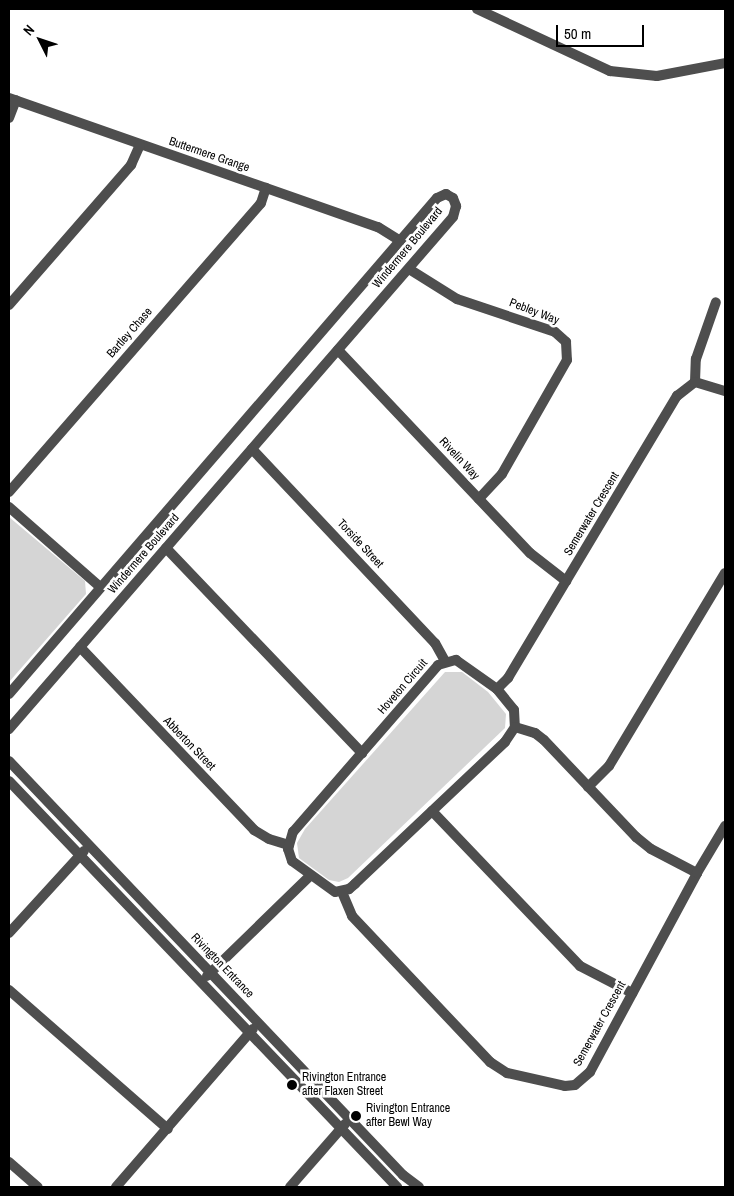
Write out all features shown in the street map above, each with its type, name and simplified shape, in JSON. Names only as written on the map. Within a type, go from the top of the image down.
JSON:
[{"type":"street","points":[[477,9],[610,71],[657,76],[725,63]]},
{"type":"street","points":[[9,118],[12,99]]},
{"type":"street","name":"Buttermere Grange","points":[[12,99],[378,227],[400,240]]},
{"type":"street","points":[[9,304],[131,165],[140,145]]},
{"type":"street","name":"Bartley Chase","points":[[9,492],[261,202],[266,188]]},
{"type":"street","name":"Windermere Boulevard","points":[[9,694],[100,586],[437,198],[446,194],[452,198],[456,206],[453,217],[9,729]]},
{"type":"street","name":"Pebley Way","points":[[408,268],[457,299],[555,332],[566,342],[567,360],[502,474],[479,499]]},
{"type":"street","points":[[716,302],[696,359],[694,382],[725,391]]},
{"type":"street","name":"Rivelin Way","points":[[338,350],[530,553],[566,581]]},
{"type":"street","name":"Semerwater Crescent","points":[[497,689],[508,678],[677,396],[694,382]]},
{"type":"street","name":"Torside Street","points":[[252,450],[435,643],[445,661]]},
{"type":"street","points":[[9,507],[100,586]]},
{"type":"street","points":[[166,548],[362,753]]},
{"type":"street","points":[[588,787],[609,766],[725,573]]},
{"type":"street","name":"Abberton Street","points":[[80,648],[254,830],[269,840],[289,845]]},
{"type":"street","name":"Hoveton Circuit","points":[[289,845],[293,832],[445,661],[456,660],[497,689],[514,710],[515,727]]},
{"type":"street","points":[[289,845],[292,861],[310,876],[335,892],[342,892],[355,884],[432,812],[505,742],[515,727],[535,733],[544,740],[636,837],[651,850],[697,873]]},
{"type":"street","name":"Rivington Entrance","points":[[9,761],[349,1119],[403,1175],[419,1187]]},
{"type":"street","points":[[9,781],[397,1187]]},
{"type":"street","points":[[432,812],[580,966],[632,993]]},
{"type":"street","name":"Semerwater Crescent","points":[[342,892],[352,916],[490,1062],[507,1073],[565,1086],[575,1085],[590,1072],[697,873],[725,826]]},
{"type":"street","points":[[9,933],[89,846]]},
{"type":"street","points":[[201,982],[310,876]]},
{"type":"street","points":[[9,990],[168,1129]]},
{"type":"street","points":[[116,1187],[259,1023]]},
{"type":"street","points":[[293,1186],[349,1119]]},
{"type":"street","points":[[9,1162],[38,1187]]},
{"type":"shaded area","points":[[9,517],[85,581],[86,594],[9,682]]},
{"type":"shaded area","points":[[445,672],[462,672],[488,692],[506,714],[505,728],[348,878],[339,882],[329,880],[299,858],[297,843],[305,829]]},
{"type":"place","name":"Rivington Entrance after Flaxen Street","points":[[292,1085]]},
{"type":"place","name":"Rivington Entrance after Bewl Way","points":[[356,1116]]}]
